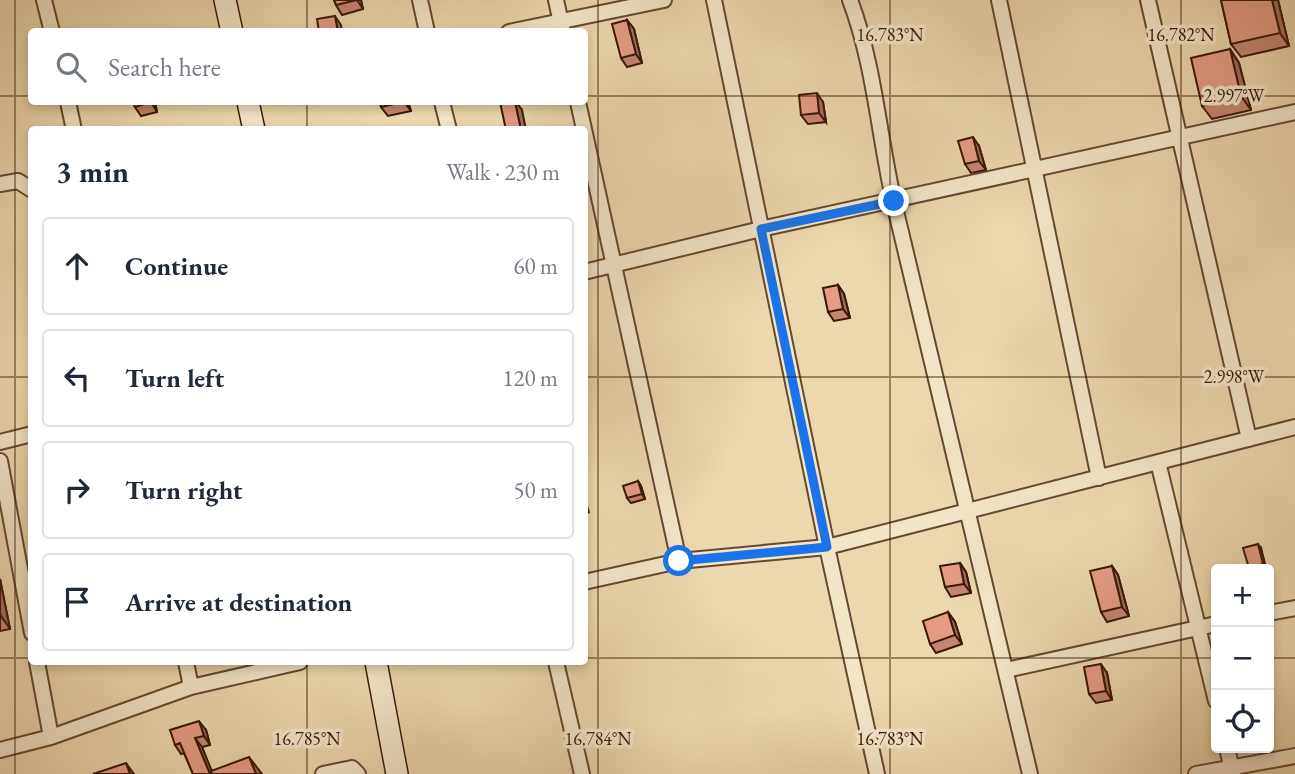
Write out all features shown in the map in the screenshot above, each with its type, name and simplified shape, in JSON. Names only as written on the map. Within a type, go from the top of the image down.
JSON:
[{"type":"street","points":[[44,0],[51,28]]},
{"type":"street","points":[[225,0],[231,28]]},
{"type":"street","points":[[420,0],[426,28]]},
{"type":"street","points":[[556,0],[562,26]]},
{"type":"street","points":[[544,28],[664,0]]},
{"type":"street","points":[[714,0],[827,547],[877,774]]},
{"type":"street","points":[[850,0],[880,118],[894,201],[1030,774]]},
{"type":"street","points":[[999,0],[1099,478]]},
{"type":"street","points":[[1148,0],[1249,439]]},
{"type":"street","points":[[69,105],[73,126]]},
{"type":"street","points":[[249,105],[253,126]]},
{"type":"street","points":[[443,105],[448,126]]},
{"type":"street","points":[[579,105],[583,126]]},
{"type":"street","points":[[588,271],[761,229],[1295,112]]},
{"type":"street","points":[[588,147],[679,561]]},
{"type":"street","points":[[0,184],[18,181],[28,187]]},
{"type":"street","points":[[588,581],[679,561],[827,547],[1295,427]]},
{"type":"street","points":[[0,442],[28,435]]},
{"type":"street","points":[[0,461],[28,612]]},
{"type":"street","points":[[1158,462],[1213,690]]},
{"type":"street","points":[[1274,612],[1295,608]]},
{"type":"street","points":[[1006,670],[1211,625]]},
{"type":"street","points":[[38,665],[51,737]]},
{"type":"street","points":[[187,665],[191,687]]},
{"type":"street","points":[[0,750],[51,737],[191,687],[287,665]]},
{"type":"street","points":[[377,665],[397,774]]},
{"type":"street","points":[[557,665],[582,774]]},
{"type":"street","points":[[1228,753],[1233,771]]},
{"type":"street","points":[[1196,774],[1233,771],[1295,756]]},
{"type":"street","points":[[323,774],[352,768],[358,774]]},
{"type":"building","points":[[334,0],[357,0],[336,5]]},
{"type":"building","points":[[1221,0],[1272,0],[1280,33],[1231,44]]},
{"type":"building","points":[[335,16],[337,28],[318,28],[317,19]]},
{"type":"building","points":[[627,20],[636,54],[621,58],[612,24]]},
{"type":"building","points":[[1230,49],[1241,96],[1202,106],[1191,58]]},
{"type":"building","points":[[817,93],[819,113],[801,115],[799,95]]},
{"type":"building","points":[[501,105],[516,105],[520,126],[505,126]]},
{"type":"building","points":[[973,137],[979,161],[965,164],[958,141]]},
{"type":"building","points":[[838,285],[843,309],[828,312],[823,288]]},
{"type":"building","points":[[638,481],[642,494],[627,498],[623,486]]},
{"type":"building","points":[[1258,544],[1263,564],[1248,564],[1243,548]]},
{"type":"building","points":[[960,563],[964,584],[945,587],[940,566]]},
{"type":"building","points":[[1112,566],[1122,607],[1101,612],[1090,571]]},
{"type":"building","points":[[948,612],[955,635],[930,644],[923,621]]},
{"type":"building","points":[[1101,664],[1106,691],[1089,694],[1084,667]]},
{"type":"building","points":[[199,721],[204,736],[195,738],[210,774],[193,774],[180,743],[175,745],[170,730]]},
{"type":"building","points":[[249,757],[256,774],[212,774],[211,771]]},
{"type":"building","points":[[126,763],[130,774],[93,774]]},
{"type":"route","points":[[679,561],[827,547],[761,229],[894,201]]}]
